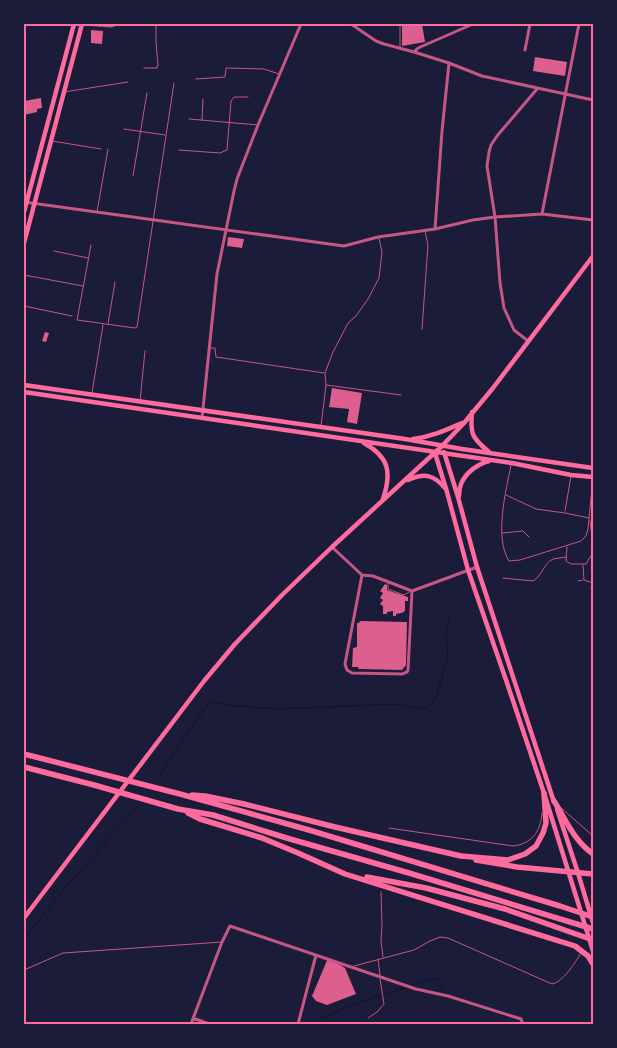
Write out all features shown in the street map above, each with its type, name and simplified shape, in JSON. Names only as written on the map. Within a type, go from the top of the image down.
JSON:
[{"type":"highway","points":[[24,754],[180,794],[309,830],[593,917]]},
{"type":"highway","points":[[24,767],[178,809],[213,815],[410,873],[593,930]]},
{"type":"highway","points":[[461,856],[508,860],[526,854],[536,846],[546,823],[544,792]]},
{"type":"highway","points":[[180,794],[205,796],[244,804],[482,862],[593,874]]},
{"type":"highway","points":[[554,801],[572,832],[586,849],[593,854]]},
{"type":"highway","points":[[178,809],[262,838],[345,874],[575,946],[593,964]]},
{"type":"highway","points":[[345,874],[426,888],[505,909],[593,940]]},
{"type":"main road","points":[[24,212],[25,202],[74,24]]},
{"type":"main road","points":[[24,242],[82,24]]},
{"type":"main road","points":[[24,918],[204,681],[235,644],[332,547],[442,446],[464,423],[529,342],[593,256]]},
{"type":"main road","points":[[24,385],[405,439],[593,468]]},
{"type":"main road","points":[[24,392],[512,463],[571,475],[593,477]]},
{"type":"main road","points":[[472,412],[471,429],[473,436],[490,453]]},
{"type":"main road","points":[[405,439],[435,435],[464,423]]},
{"type":"main road","points":[[361,441],[382,456],[386,464],[388,481],[383,500]]},
{"type":"main road","points":[[442,446],[477,567],[593,923]]},
{"type":"main road","points":[[434,452],[448,492],[468,570],[544,792],[593,951]]},
{"type":"main road","points":[[458,497],[461,484],[472,469],[483,463],[493,461]]},
{"type":"main road","points":[[404,481],[416,476],[428,476],[440,483],[448,492]]},
{"type":"street","points":[[82,24],[111,26],[117,24]]},
{"type":"street","points":[[202,419],[218,274],[237,179],[300,24]]},
{"type":"street","points":[[351,24],[376,41],[391,47],[449,63],[482,76],[593,100]]},
{"type":"street","points":[[414,52],[418,48],[473,24]]},
{"type":"street","points":[[525,50],[530,24]]},
{"type":"street","points":[[542,214],[579,24]]},
{"type":"street","points":[[435,229],[449,63]]},
{"type":"street","points":[[529,342],[514,330],[504,308],[500,283],[495,217],[487,166],[491,146],[500,131],[537,89]]},
{"type":"street","points":[[25,202],[344,246],[495,217],[542,214],[593,220]]},
{"type":"street","points":[[332,547],[362,575],[373,576],[412,591],[477,567]]},
{"type":"street","points":[[362,575],[345,664],[347,670],[352,672],[404,674],[408,670],[412,591]]},
{"type":"street","points":[[191,1024],[222,942],[230,926],[411,988],[448,996],[521,1019],[523,1024]]},
{"type":"street","points":[[298,1024],[316,955]]},
{"type":"street","points":[[193,1018],[209,1024]]},
{"type":"lane","points":[[144,68],[157,68],[158,65],[156,24]]},
{"type":"lane","points":[[400,24],[400,49]]},
{"type":"lane","points":[[196,79],[225,77],[226,68],[264,68],[279,74]]},
{"type":"lane","points":[[64,93],[128,82]]},
{"type":"lane","points":[[91,245],[78,320],[135,328],[137,326],[174,83]]},
{"type":"lane","points":[[133,176],[147,93]]},
{"type":"lane","points":[[179,150],[220,153],[227,150],[231,101],[234,97],[248,97]]},
{"type":"lane","points":[[202,120],[203,99]]},
{"type":"lane","points":[[189,119],[258,125]]},
{"type":"lane","points":[[124,129],[166,135]]},
{"type":"lane","points":[[50,141],[101,149]]},
{"type":"lane","points":[[97,212],[108,149]]},
{"type":"lane","points":[[422,329],[428,245],[425,230]]},
{"type":"lane","points":[[321,428],[326,385],[325,373],[336,345],[348,323],[356,316],[368,299],[379,278],[382,252],[378,238]]},
{"type":"lane","points":[[54,251],[89,258]]},
{"type":"lane","points":[[24,275],[84,286]]},
{"type":"lane","points":[[107,325],[115,282]]},
{"type":"lane","points":[[24,306],[72,316]]},
{"type":"lane","points":[[92,394],[103,324]]},
{"type":"lane","points":[[210,348],[215,348],[216,357],[325,373]]},
{"type":"lane","points":[[140,402],[145,351]]},
{"type":"lane","points":[[326,385],[401,395]]},
{"type":"lane","points":[[512,463],[502,519],[502,534],[505,552],[509,561],[520,560],[581,541],[586,536],[588,529],[593,477]]},
{"type":"lane","points":[[564,513],[571,475]]},
{"type":"lane","points":[[506,494],[536,509],[590,518]]},
{"type":"lane","points":[[590,518],[593,544]]},
{"type":"lane","points":[[502,534],[523,531],[529,537]]},
{"type":"lane","points":[[567,546],[566,561],[571,564],[586,564],[593,550]]},
{"type":"lane","points":[[503,578],[533,581],[552,560],[566,557]]},
{"type":"lane","points":[[583,564],[584,580]]},
{"type":"lane","points":[[578,581],[584,580],[593,583],[591,588]]},
{"type":"lane","points":[[388,582],[388,589],[404,595],[412,591]]},
{"type":"lane","points":[[389,828],[513,846],[521,845],[528,842],[536,834],[542,820],[544,792]]},
{"type":"lane","points":[[554,801],[593,836]]},
{"type":"lane","points":[[381,892],[382,926],[380,941],[384,958]]},
{"type":"lane","points":[[351,967],[414,950],[440,937],[448,938],[552,984],[557,983],[561,979],[582,951]]},
{"type":"lane","points":[[24,970],[63,954],[222,942]]},
{"type":"lane","points":[[368,1018],[384,1004],[378,959]]},
{"type":"building","points":[[402,24],[422,24],[425,42],[402,46]]},
{"type":"building","points":[[91,30],[103,31],[102,44],[91,43]]},
{"type":"building","points":[[535,57],[567,62],[565,76],[533,71]]},
{"type":"building","points":[[41,98],[42,108],[37,109],[37,112],[24,115],[24,101]]},
{"type":"building","points":[[228,237],[244,239],[242,248],[227,246]]},
{"type":"building","points":[[45,332],[49,333],[46,342],[42,341]]},
{"type":"building","points":[[332,388],[362,393],[357,424],[347,422],[349,409],[329,407]]},
{"type":"building","points":[[385,584],[387,585],[387,590],[408,597],[408,601],[405,601],[405,611],[396,614],[396,616],[393,616],[393,611],[383,614],[383,606],[380,604],[383,600],[380,598],[383,593],[380,591]]},
{"type":"building","points":[[360,621],[407,622],[406,665],[402,670],[359,669],[358,667],[352,667],[353,648],[357,647],[357,623]]},
{"type":"building","points":[[328,958],[345,968],[356,994],[327,1005],[316,1001],[312,996]]},
{"type":"waterway","points":[[158,778],[208,704],[213,701],[226,705],[278,709],[397,704],[423,709],[427,708],[436,698],[447,660],[446,635],[449,618]]},
{"type":"waterway","points":[[24,939],[64,889],[138,806]]},
{"type":"waterway","points":[[410,986],[438,978],[442,988]]},
{"type":"waterway","points":[[322,1018],[359,1002],[406,988]]}]
